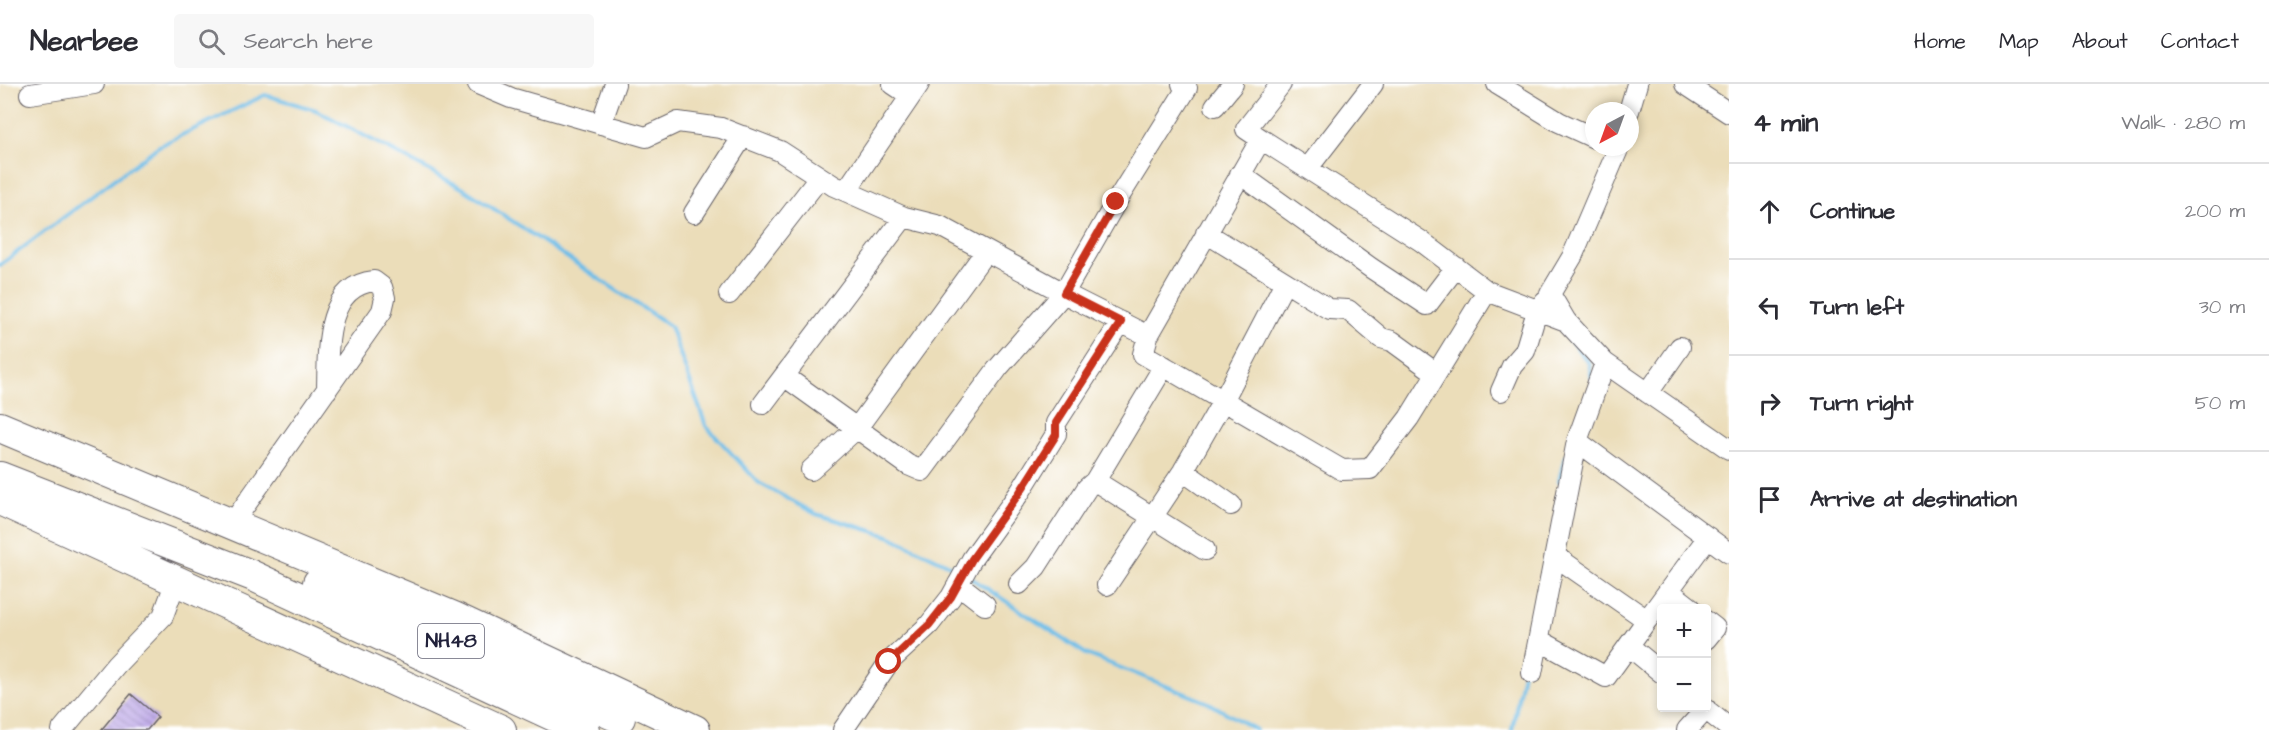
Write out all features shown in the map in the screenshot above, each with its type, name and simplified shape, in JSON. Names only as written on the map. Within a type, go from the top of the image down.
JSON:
[{"type":"highway","points":[[0,427],[454,617],[694,730]]},
{"type":"highway","name":"NH48","points":[[0,445],[252,565],[584,730]]},
{"type":"highway","name":"NH48","points":[[0,477],[415,625],[647,730]]},
{"type":"highway","points":[[0,500],[501,730]]},
{"type":"street","points":[[30,94],[94,84]]},
{"type":"street","points":[[478,84],[511,98],[646,137],[678,122],[721,128],[743,136],[780,151],[846,191],[904,217],[940,226],[1148,336]]},
{"type":"street","points":[[601,124],[615,84]]},
{"type":"street","points":[[846,191],[915,90],[893,84]]},
{"type":"street","points":[[784,376],[908,465],[922,471],[998,368],[1064,293],[1116,202],[1187,88],[1182,84]]},
{"type":"street","points":[[1215,106],[1233,84]]},
{"type":"street","points":[[1281,84],[1246,129],[1421,241],[1487,291],[1566,321]]},
{"type":"street","points":[[1308,168],[1373,84]]},
{"type":"street","points":[[1497,84],[1558,122],[1585,134]]},
{"type":"street","points":[[1632,102],[1637,84]]},
{"type":"street","points":[[1685,84],[1729,113]]},
{"type":"street","points":[[694,213],[743,136]]},
{"type":"street","points":[[1261,138],[1148,336],[1143,354],[1342,470],[1370,469],[1409,418],[1487,291]]},
{"type":"street","points":[[1501,391],[1512,366],[1525,351],[1537,311],[1572,257],[1613,156]]},
{"type":"street","points":[[1240,174],[1371,268],[1427,305],[1456,267]]},
{"type":"street","points":[[729,294],[820,177]]},
{"type":"street","points":[[764,404],[904,217]]},
{"type":"street","points":[[1206,233],[1329,309],[1348,310],[1381,338],[1392,341],[1436,373]]},
{"type":"street","points":[[811,470],[857,428],[986,251]]},
{"type":"street","points":[[232,524],[327,390],[382,311],[385,298],[382,287],[374,281],[361,282],[347,294],[336,310],[330,325],[327,390]]},
{"type":"street","points":[[1107,585],[1183,471],[1223,401],[1285,282]]},
{"type":"street","points":[[1550,294],[1566,321],[1605,363],[1729,449]]},
{"type":"street","points":[[843,730],[889,662],[929,625],[951,597],[972,559],[1020,492],[1056,435],[1056,423],[1121,322]]},
{"type":"street","points":[[1648,393],[1680,347]]},
{"type":"street","points":[[1532,673],[1577,441],[1605,363]]},
{"type":"street","points":[[1020,584],[1036,567],[1087,488],[1095,481],[1164,366]]},
{"type":"street","points":[[1577,441],[1729,553]]},
{"type":"street","points":[[1183,471],[1231,505]]},
{"type":"street","points":[[1095,481],[1204,550]]},
{"type":"street","points":[[1539,640],[1606,677],[1708,537]]},
{"type":"street","points":[[1556,556],[1647,620]]},
{"type":"street","points":[[62,730],[116,664],[163,616],[176,581]]},
{"type":"street","points":[[958,584],[986,605]]},
{"type":"street","points":[[1669,591],[1685,604]]},
{"type":"street","points":[[1629,646],[1657,669]]},
{"type":"street","points":[[1687,730],[1702,712]]},
{"type":"street","points":[[1710,712],[1729,728]]},
{"type":"building","points":[[131,694],[158,717],[147,730],[101,730]]},
{"type":"waterway","points":[[0,265],[159,146],[265,95],[316,110],[464,189],[670,326],[706,426],[759,483],[816,514],[889,536],[958,569]]},
{"type":"waterway","points":[[1566,335],[1589,363],[1592,379]]},
{"type":"waterway","points":[[1559,481],[1565,457]]},
{"type":"waterway","points":[[971,578],[1086,654],[1209,703],[1256,730]]},
{"type":"waterway","points":[[1512,730],[1523,672]]},
{"type":"route","points":[[889,662],[929,625],[951,597],[972,559],[1020,492],[1056,435],[1056,423],[1121,322],[1064,293],[1116,202]]}]
